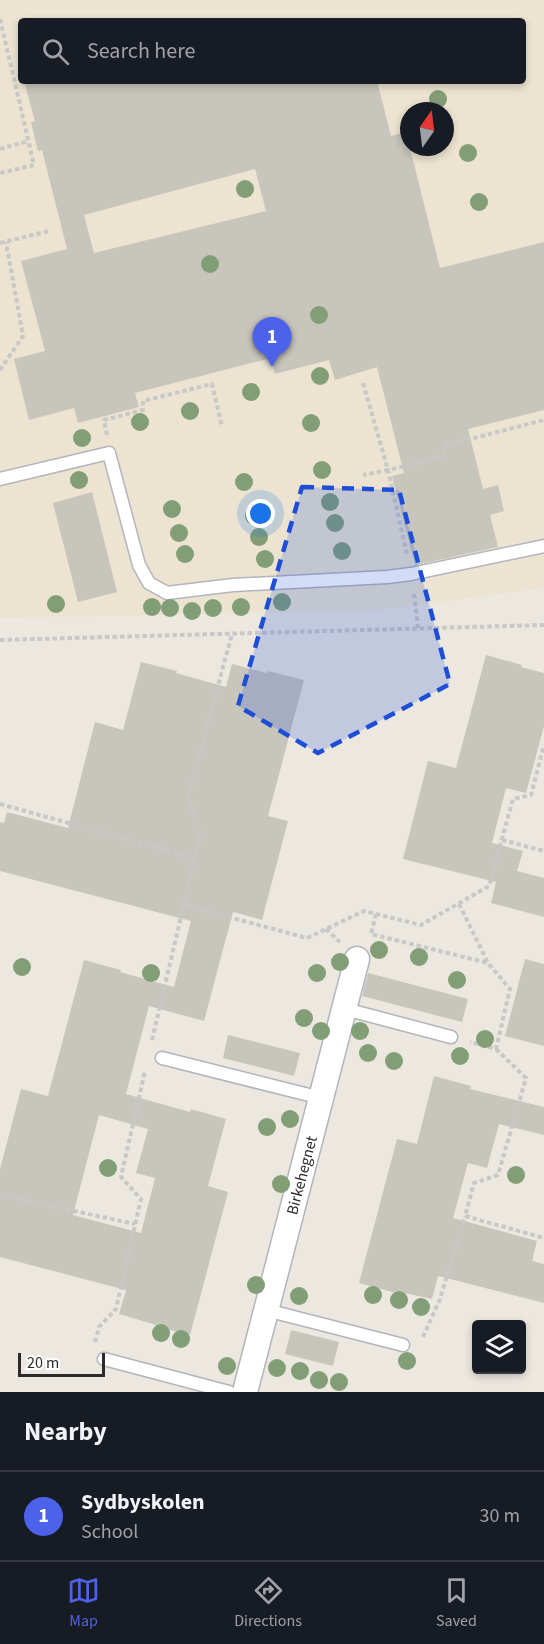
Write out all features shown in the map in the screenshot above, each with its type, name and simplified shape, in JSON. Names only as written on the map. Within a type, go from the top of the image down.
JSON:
[{"type":"street","name":"Birkehegnet","points":[[245,1392],[357,958]]},
{"type":"lane","points":[[0,479],[109,453],[139,565],[149,583],[167,593],[233,585],[387,577],[544,546]]},
{"type":"lane","points":[[345,1009],[451,1036]]},
{"type":"lane","points":[[162,1058],[321,1098]]},
{"type":"lane","points":[[266,1310],[403,1345]]},
{"type":"lane","points":[[104,1359],[229,1392]]},
{"type":"path","points":[[0,19],[34,165],[0,173]]},
{"type":"path","points":[[0,148],[28,141]]},
{"type":"path","points":[[0,243],[49,231]]},
{"type":"path","points":[[0,370],[23,336],[6,242]]},
{"type":"path","points":[[363,383],[388,470],[411,574],[418,628]]},
{"type":"path","points":[[109,453],[104,420],[143,410],[143,401],[212,384],[222,426]]},
{"type":"path","points":[[363,475],[446,456],[443,446],[544,420]]},
{"type":"path","points":[[0,640],[544,625]]},
{"type":"path","points":[[152,1044],[200,836],[188,796],[232,634]]},
{"type":"path","points":[[183,905],[307,938],[364,911],[421,926],[489,886],[513,798],[531,795],[544,745]]},
{"type":"path","points":[[0,804],[195,858]]},
{"type":"path","points":[[502,840],[544,851]]},
{"type":"path","points":[[459,904],[488,963],[510,989],[496,1049]]},
{"type":"path","points":[[376,914],[371,934],[488,963]]},
{"type":"path","points":[[403,1345],[417,1348],[440,1299],[474,1183],[498,1175],[526,1078],[496,1049],[451,1036]]},
{"type":"path","points":[[104,1359],[92,1354],[99,1327],[116,1310],[141,1198],[121,1177],[146,1066]]},
{"type":"path","points":[[0,1195],[135,1224]]},
{"type":"path","points":[[465,1216],[544,1238]]},
{"type":"highlighted area","points":[[302,487],[399,490],[450,684],[318,753],[238,706]]},
{"type":"shaded area","points":[[0,0],[544,0],[544,588],[380,610],[0,618]]},
{"type":"building","points":[[25,84],[378,84],[391,136],[400,134],[400,156],[412,156],[440,268],[544,242],[544,410],[468,429],[483,489],[498,485],[504,511],[490,515],[498,547],[415,565],[392,476],[404,473],[377,367],[335,380],[329,360],[275,374],[271,358],[135,393],[139,407],[78,423],[74,408],[29,420],[14,359],[45,351],[21,261],[67,249],[42,150],[38,151],[31,122],[35,121]],"holes":[[[255,169],[266,211],[94,253],[84,215]]]},
{"type":"building","points":[[92,492],[117,592],[78,602],[53,503]]},
{"type":"building","points":[[486,655],[544,673],[544,726],[526,793],[506,788],[492,843],[523,851],[517,871],[544,878],[544,917],[491,903],[496,882],[403,859],[428,761],[456,768]]},
{"type":"building","points":[[141,662],[226,687],[232,664],[304,680],[268,816],[288,821],[262,920],[233,912],[204,1021],[149,1006],[126,1094],[190,1112],[191,1109],[226,1119],[208,1186],[228,1192],[190,1335],[119,1314],[126,1290],[0,1257],[0,1169],[21,1089],[48,1096],[84,960],[174,987],[191,921],[0,871],[0,822],[4,823],[7,812],[68,828],[95,722],[123,730]],"holes":[[[99,1115],[148,1129],[136,1173],[155,1178],[141,1233],[73,1215]]]},
{"type":"building","points":[[525,959],[544,964],[544,1046],[505,1036]]},
{"type":"building","points":[[368,973],[468,999],[462,1022],[362,996]]},
{"type":"building","points":[[228,1035],[300,1053],[294,1076],[223,1058]]},
{"type":"building","points":[[434,1076],[471,1086],[470,1089],[544,1107],[544,1135],[499,1124],[487,1168],[468,1163],[453,1218],[537,1241],[532,1261],[544,1264],[544,1303],[438,1276],[432,1299],[396,1291],[396,1293],[359,1283],[397,1139],[417,1144]]},
{"type":"building","points":[[291,1330],[339,1342],[333,1366],[285,1354]]},
{"type":"place","name":"Sydbyskolen","points":[[272,367]]}]
